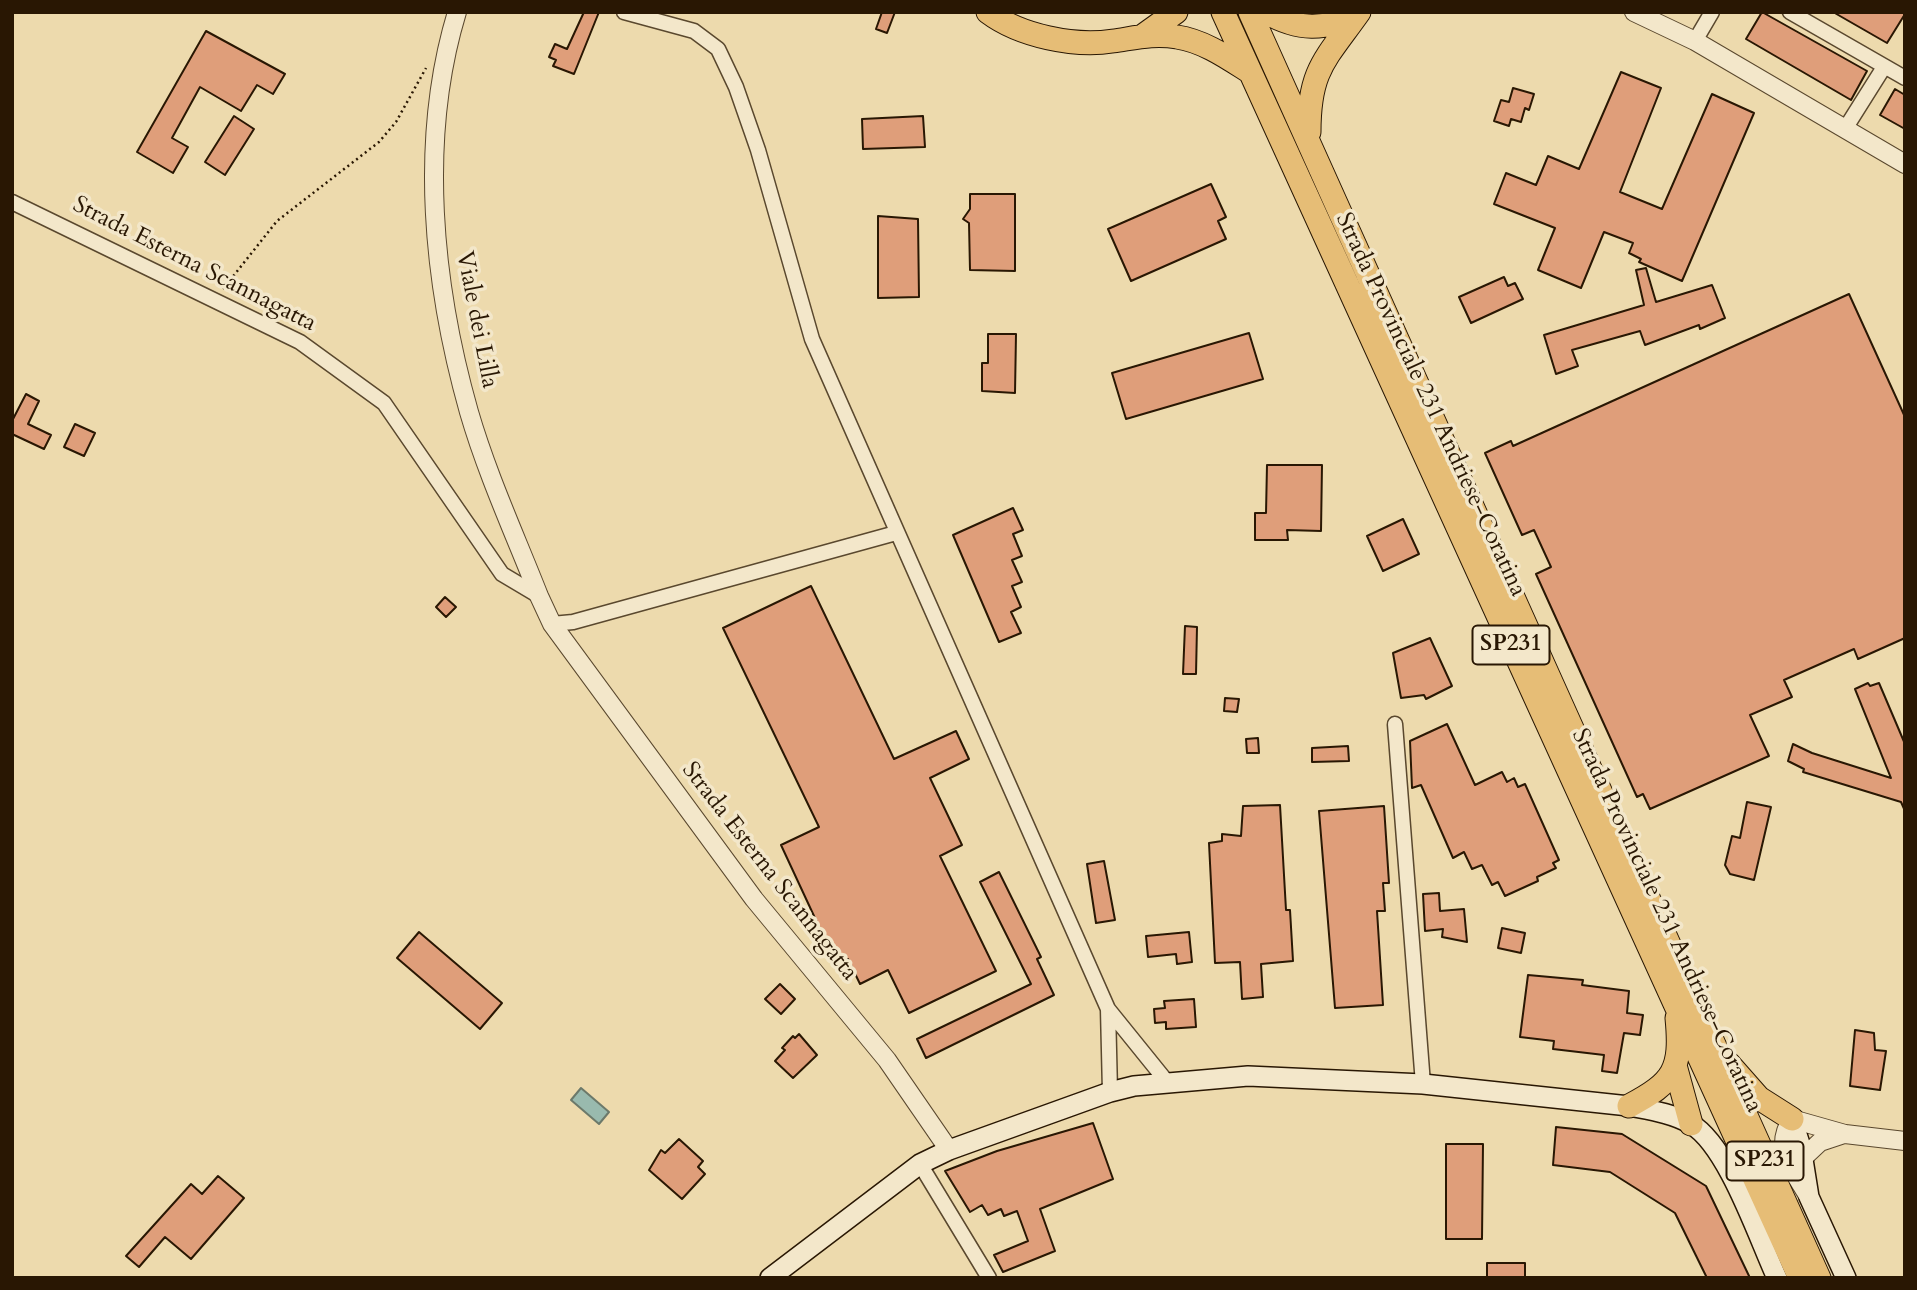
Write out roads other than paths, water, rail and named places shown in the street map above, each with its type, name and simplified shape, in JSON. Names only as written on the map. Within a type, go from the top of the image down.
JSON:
[{"type":"highway","points":[[988,12],[1011,25],[1047,37],[1111,41],[1144,34],[1178,37],[1200,44],[1250,72]]},
{"type":"highway","points":[[1144,34],[1176,12]]},
{"type":"highway","name":"Strada Provinciale 231 Andriese-Coratina","points":[[1223,12],[1800,1278]]},
{"type":"highway","name":"Strada Provinciale 231 Andriese-Coratina","points":[[1250,12],[1819,1278]]},
{"type":"highway","points":[[1266,12],[1283,22],[1303,27],[1324,27],[1359,12]]},
{"type":"highway","points":[[1309,142],[1309,97],[1315,76],[1359,12]]},
{"type":"highway","points":[[1676,1005],[1680,1045],[1676,1069],[1692,1124]]},
{"type":"highway","points":[[1712,1044],[1759,1098],[1792,1119]]},
{"type":"highway","points":[[1629,1106],[1661,1089],[1676,1069]]},
{"type":"main road","points":[[770,1278],[920,1164],[949,1150],[1110,1092],[1167,1082],[1248,1076],[1423,1084],[1629,1106],[1662,1112],[1692,1124],[1718,1150],[1777,1278]]},
{"type":"main road","points":[[1792,1119],[1803,1158],[1809,1197],[1846,1278]]},
{"type":"street","name":"Viale dei Lilla","points":[[457,12],[444,55],[435,162],[435,221],[448,320],[470,413],[552,624]]},
{"type":"street","points":[[624,12],[694,31],[718,49],[736,87],[758,150],[812,339],[896,533],[1108,1009],[1167,1082]]},
{"type":"street","points":[[1634,12],[1695,41],[1905,164]]},
{"type":"street","points":[[1695,41],[1712,12]]},
{"type":"street","points":[[1790,12],[1905,78]]},
{"type":"street","points":[[1845,129],[1884,67]]},
{"type":"street","name":"Strada Esterna Scannagatta","points":[[12,202],[300,342],[384,403],[502,574],[539,596]]},
{"type":"street","points":[[552,624],[573,622],[896,533]]},
{"type":"street","name":"Strada Esterna Scannagatta","points":[[552,624],[754,899],[887,1060],[949,1150]]},
{"type":"street","points":[[1395,724],[1423,1084]]},
{"type":"street","points":[[1108,1009],[1110,1092]]},
{"type":"street","points":[[1809,1197],[1784,1149],[1782,1136],[1792,1119],[1845,1134],[1905,1141]]},
{"type":"street","points":[[1803,1158],[1820,1142],[1845,1134]]},
{"type":"street","points":[[920,1164],[989,1278]]},
{"type":"water","points":[[581,1088],[609,1112],[599,1124],[571,1100]]}]
